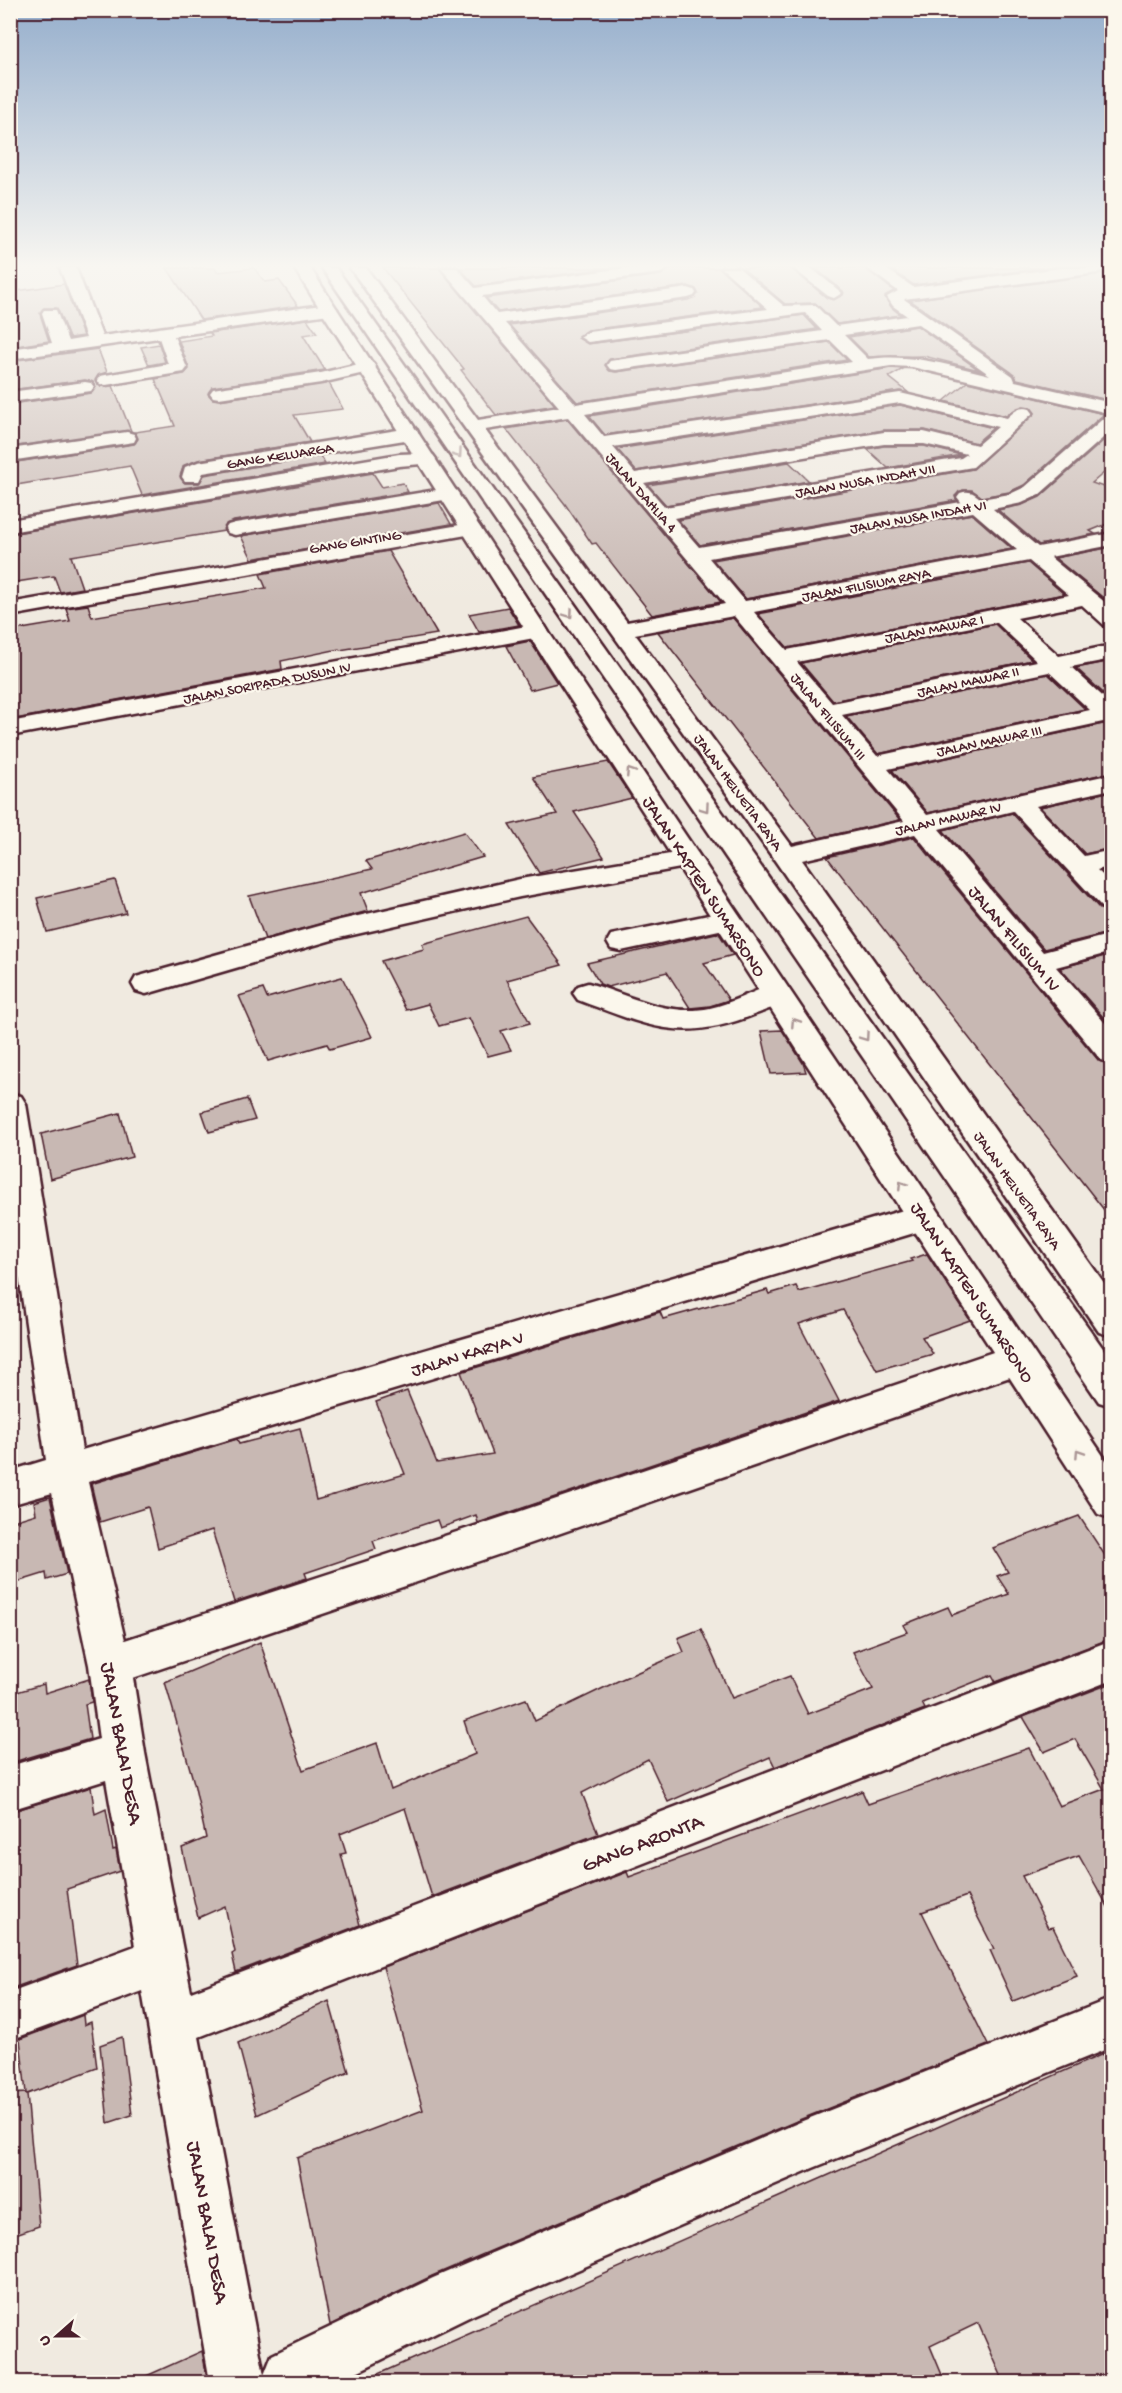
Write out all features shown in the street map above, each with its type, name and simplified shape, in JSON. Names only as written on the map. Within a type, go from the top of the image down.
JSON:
[{"type":"main road","points":[[219,393],[310,380]]},
{"type":"main road","name":"JALAN KAPTEN SUMARSONO","points":[[375,380],[469,526],[530,632],[609,741],[688,859],[1112,1502]]},
{"type":"main road","points":[[406,380],[1112,1391]]},
{"type":"main road","name":"JALAN HELVETIA RAYA","points":[[439,380],[1100,1288],[1112,1322]]},
{"type":"main road","name":"JALAN DAHLIA 4","points":[[546,380],[740,608]]},
{"type":"main road","points":[[630,380],[649,399]]},
{"type":"main road","points":[[473,426],[773,380]]},
{"type":"main road","points":[[990,380],[1112,408]]},
{"type":"main road","points":[[1006,380],[1013,385]]},
{"type":"main road","points":[[10,397],[85,387]]},
{"type":"main road","points":[[717,388],[820,488]]},
{"type":"main road","name":"JALAN NUSA INDAH VII","points":[[660,514],[966,463],[1046,394]]},
{"type":"main road","points":[[601,443],[900,398],[1011,425]]},
{"type":"main road","name":"JALAN NUSA INDAH VI","points":[[696,554],[1015,499],[1032,491],[1112,420]]},
{"type":"main road","points":[[252,446],[408,431]]},
{"type":"main road","name":"GANG KELUARGA","points":[[192,477],[192,471],[198,468],[408,431]]},
{"type":"main road","points":[[10,455],[127,438]]},
{"type":"main road","points":[[631,479],[884,438],[924,438],[981,452]]},
{"type":"main road","points":[[10,526],[399,460],[426,459]]},
{"type":"main road","points":[[934,468],[1112,620]]},
{"type":"main road","points":[[235,529],[448,494]]},
{"type":"main road","points":[[10,610],[469,526]]},
{"type":"main road","name":"GANG GINTING","points":[[243,560],[469,526]]},
{"type":"main road","name":"JALAN FILISIUM RAYA","points":[[621,630],[1112,539]]},
{"type":"main road","name":"JALAN MAWAR I","points":[[781,658],[1086,598]]},
{"type":"main road","name":"JALAN FILISIUM III","points":[[740,608],[919,825]]},
{"type":"main road","points":[[1001,615],[1109,716]]},
{"type":"main road","name":"JALAN SORIPADA DUSUN IV","points":[[10,729],[530,632]]},
{"type":"main road","name":"JALAN MAWAR II","points":[[825,711],[1112,652]]},
{"type":"main road","name":"JALAN MAWAR III","points":[[870,765],[1109,716]]},
{"type":"main road","points":[[609,741],[652,732]]},
{"type":"main road","name":"JALAN MAWAR IV","points":[[785,856],[1112,781]]},
{"type":"main road","points":[[1018,802],[1112,901]]},
{"type":"main road","name":"JALAN FILISIUM IV","points":[[919,825],[1109,1045]]},
{"type":"main road","points":[[1078,866],[1112,858]]},
{"type":"main road","points":[[146,984],[336,930],[520,888],[688,859]]},
{"type":"main road","points":[[621,942],[728,920]]},
{"type":"main road","points":[[1036,963],[1112,943]]},
{"type":"main road","points":[[588,993],[656,1017],[688,1021],[726,1014],[776,994]]},
{"type":"main road","name":"JALAN BALAI DESA","points":[[11,1105],[67,1472],[110,1665],[123,1753],[238,2382]]},
{"type":"main road","name":"JALAN KARYA V","points":[[10,1488],[924,1217]]},
{"type":"main road","points":[[110,1665],[520,1529],[1017,1359]]},
{"type":"main road","name":"GANG ARONTA","points":[[173,2023],[1112,1660]]},
{"type":"main road","points":[[10,1788],[123,1753]]},
{"type":"main road","points":[[10,2016],[162,1960]]},
{"type":"main road","points":[[292,2375],[452,2297],[800,2148],[1112,2022]]},
{"type":"building","points":[[10,380],[96,380],[100,386],[113,386],[131,431],[10,447],[10,404],[91,393],[96,387],[93,382],[85,380],[10,390]]},
{"type":"building","points":[[155,380],[261,380],[213,387],[208,394],[213,399],[219,400],[329,383],[343,409],[294,415],[310,442],[198,460],[184,465],[180,476],[185,483],[199,483],[204,475],[320,456],[325,464],[142,495],[130,466],[10,486],[10,463],[134,444],[138,439],[135,432],[175,426]]},
{"type":"building","points":[[469,380],[534,380],[555,405],[496,415]]},
{"type":"building","points":[[557,380],[721,380],[577,402]]},
{"type":"building","points":[[818,380],[892,380],[909,393],[900,391],[605,435],[589,416]]},
{"type":"building","points":[[1020,380],[1112,380],[1112,401]]},
{"type":"building","points":[[967,382],[1104,414],[1024,485],[1009,492],[982,497],[972,490],[963,490],[955,496],[957,500],[700,545],[678,520],[973,469],[1035,413],[1030,407],[1023,406],[1006,416],[944,401]]},
{"type":"building","points":[[900,405],[993,428],[976,443],[925,430],[884,430],[636,471],[617,449]]},
{"type":"building","points":[[567,419],[721,602],[652,615],[596,543],[592,544],[565,504],[506,429]]},
{"type":"building","points":[[1112,433],[1112,466],[1092,483],[1112,490],[1112,522],[1090,531],[1095,534],[1039,545],[998,510],[1022,505],[1040,497]]},
{"type":"building","points":[[884,446],[924,446],[961,455],[888,468],[867,449]]},
{"type":"building","points":[[789,462],[809,481],[666,505],[648,485]]},
{"type":"building","points":[[373,473],[382,487],[403,483],[408,492],[234,521],[226,524],[224,531],[71,556],[82,588],[60,592],[54,576],[10,583],[10,534]]},
{"type":"building","points":[[439,503],[451,524],[252,559],[241,536]]},
{"type":"building","points":[[972,514],[1012,549],[746,599],[713,560]]},
{"type":"building","points":[[1112,547],[1112,605],[1055,558]]},
{"type":"building","points":[[388,551],[437,634],[339,649],[281,661],[282,669],[10,720],[10,631],[70,621],[66,608],[88,605],[92,617],[266,588],[260,574]]},
{"type":"building","points":[[1028,563],[1064,594],[788,648],[758,614]]},
{"type":"building","points":[[508,607],[519,625],[479,632],[469,614]]},
{"type":"building","points":[[733,618],[900,820],[819,838],[658,632]]},
{"type":"building","points":[[995,624],[1032,660],[833,701],[801,663]]},
{"type":"building","points":[[530,641],[557,683],[530,690],[506,646]]},
{"type":"building","points":[[1112,661],[1112,701],[1076,668]]},
{"type":"building","points":[[1048,674],[1085,709],[878,754],[846,716]]},
{"type":"building","points":[[1103,724],[1112,727],[1112,772],[928,813],[892,770]]},
{"type":"building","points":[[608,762],[632,798],[574,812],[604,857],[539,873],[509,825],[557,814],[533,777]]},
{"type":"building","points":[[1112,791],[1112,848],[1085,854],[1040,807]]},
{"type":"building","points":[[1012,813],[1100,909],[1112,912],[1112,932],[1044,949],[943,830]]},
{"type":"building","points":[[464,832],[483,857],[361,893],[368,911],[265,939],[249,896],[372,869],[366,861]]},
{"type":"building","points":[[914,837],[1099,1061],[1112,1067],[1112,1220],[827,857]]},
{"type":"building","points":[[115,880],[126,913],[47,932],[37,898]]},
{"type":"building","points":[[526,916],[562,965],[507,980],[530,1023],[501,1031],[511,1050],[488,1056],[469,1018],[439,1026],[428,1004],[406,1010],[381,961],[424,949],[422,944]]},
{"type":"building","points":[[716,933],[720,935],[733,955],[704,963],[729,1000],[710,1006],[690,1008],[667,972],[608,987],[600,984],[587,963]]},
{"type":"building","points":[[1112,954],[1112,1027],[1060,968]]},
{"type":"building","points":[[342,977],[372,1037],[330,1049],[327,1044],[268,1061],[239,996],[263,989],[267,998]]},
{"type":"building","points":[[782,1030],[803,1063],[806,1072],[771,1074],[761,1031]]},
{"type":"building","points":[[247,1099],[255,1120],[209,1132],[202,1112]]},
{"type":"building","points":[[120,1113],[132,1157],[50,1179],[41,1134]]},
{"type":"building","points":[[927,1254],[970,1320],[922,1337],[933,1354],[877,1370],[843,1310],[799,1324],[839,1401],[478,1523],[476,1515],[440,1528],[437,1520],[373,1541],[376,1549],[305,1573],[307,1578],[234,1602],[212,1530],[158,1548],[148,1507],[100,1522],[91,1484],[237,1439],[239,1444],[300,1428],[316,1500],[405,1474],[376,1402],[407,1391],[437,1463],[493,1454],[461,1372],[660,1312],[663,1319],[767,1290],[769,1294],[796,1286],[799,1292],[912,1261],[910,1259]]},
{"type":"building","points":[[50,1497],[67,1574],[47,1580],[46,1573],[17,1582],[10,1522],[36,1514],[34,1502]]},
{"type":"building","points":[[1079,1516],[1112,1566],[1112,1638],[996,1682],[992,1675],[922,1703],[925,1709],[775,1767],[770,1757],[668,1802],[648,1759],[582,1793],[598,1834],[432,1897],[405,1808],[340,1834],[346,1853],[341,1854],[360,1925],[236,1972],[232,1954],[235,1952],[225,1906],[198,1918],[182,1848],[206,1838],[194,1783],[165,1682],[260,1642],[303,1770],[377,1743],[391,1790],[475,1754],[464,1721],[526,1699],[535,1721],[684,1652],[678,1638],[701,1629],[732,1698],[790,1676],[808,1714],[873,1689],[853,1652],[907,1632],[903,1625],[948,1607],[952,1615],[1009,1594],[997,1576],[1008,1572],[993,1548]]},
{"type":"building","points":[[89,1679],[92,1702],[85,1704],[90,1739],[10,1763],[10,1694],[44,1684],[45,1693]]},
{"type":"building","points":[[1112,1683],[1112,1914],[1079,1856],[1022,1876],[1048,1928],[1053,1927],[1077,1976],[1013,2001],[990,1950],[994,1949],[967,1896],[922,1912],[988,2045],[799,2120],[432,2276],[330,2325],[297,2158],[423,2110],[383,1967],[627,1872],[629,1877],[862,1791],[868,1804],[1029,1748],[1059,1806],[1104,1789],[1075,1739],[1044,1752],[1023,1717]]},
{"type":"building","points":[[91,1787],[95,1814],[106,1809],[113,1850],[116,1849],[120,1871],[67,1889],[77,1965],[10,1989],[10,1812]]},
{"type":"building","points":[[329,2001],[349,2072],[257,2115],[238,2043]]},
{"type":"building","points":[[83,2015],[84,2025],[91,2022],[97,2068],[27,2094],[39,2226],[10,2236],[10,2094],[26,2093],[20,2039]]},
{"type":"building","points":[[122,2037],[132,2115],[108,2123],[100,2045]]},
{"type":"building","points":[[1112,2050],[1112,2382],[1004,2382],[978,2323],[930,2346],[945,2382],[360,2382]]},
{"type":"building","points":[[202,2351],[208,2382],[133,2382]]}]
